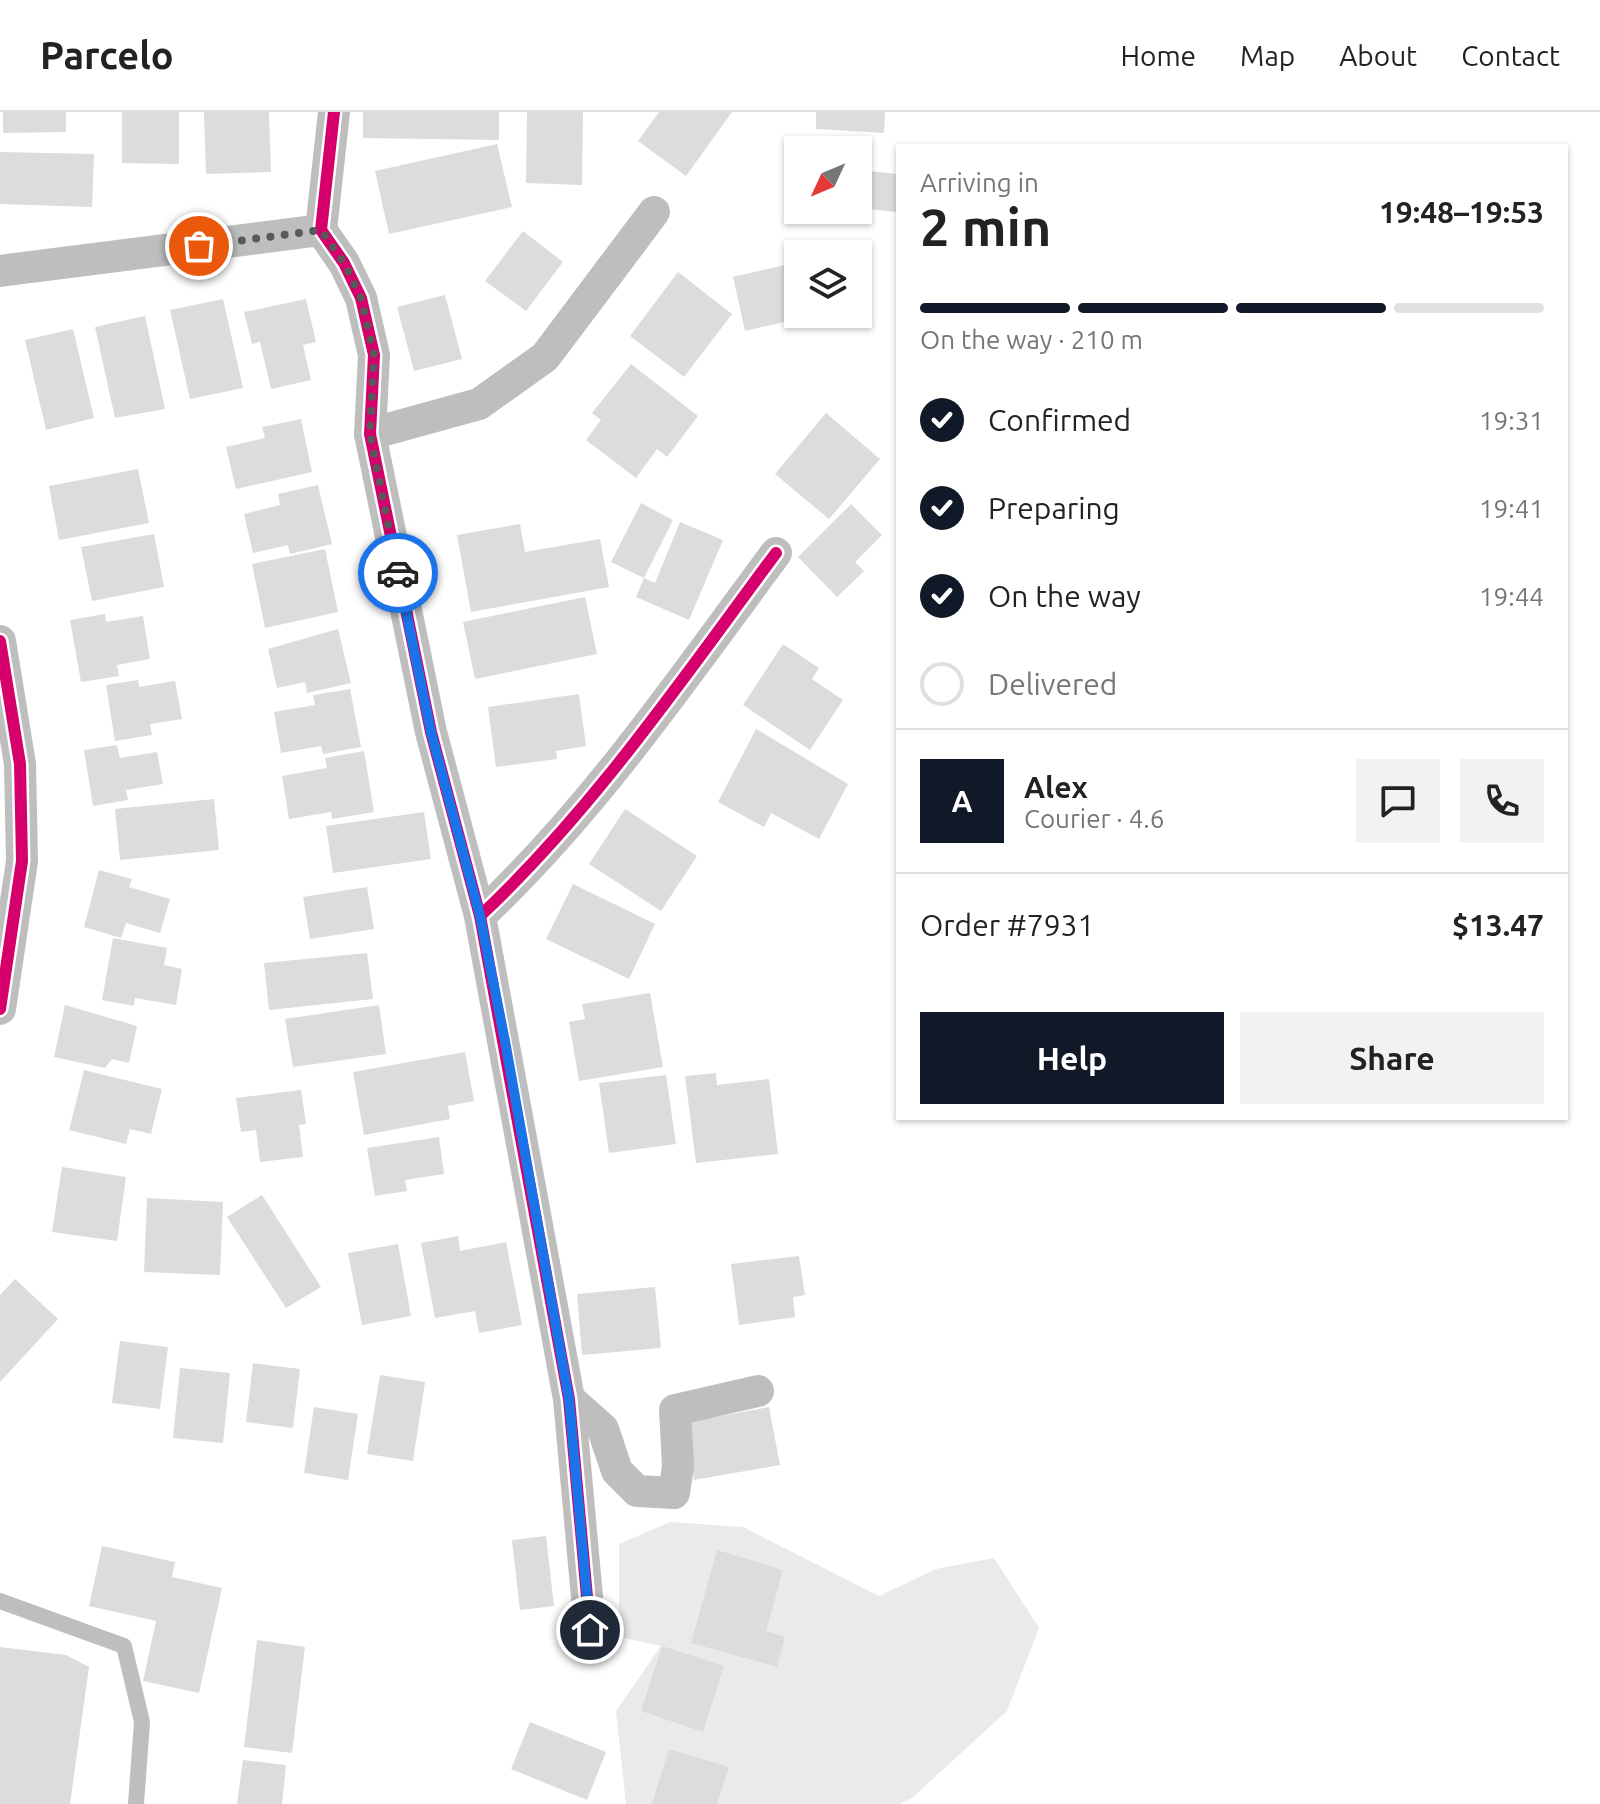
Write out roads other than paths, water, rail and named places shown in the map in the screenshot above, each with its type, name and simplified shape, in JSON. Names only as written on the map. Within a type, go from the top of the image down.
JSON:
[{"type":"street","points":[[334,112],[321,230],[355,286],[374,355],[370,434],[431,732],[480,916],[569,1399],[590,1630]]},
{"type":"street","points":[[370,434],[479,404],[545,357],[654,212]]},
{"type":"street","points":[[0,271],[321,230]]},
{"type":"street","points":[[480,916],[525,874],[636,742],[776,553]]},
{"type":"street","points":[[0,641],[20,764],[22,861],[0,1009]]},
{"type":"street","points":[[569,1399],[603,1429],[617,1471],[637,1491],[674,1493],[678,1466],[675,1410],[758,1391]]},
{"type":"lane","points":[[0,1601],[124,1646],[142,1722],[136,1804]]}]
